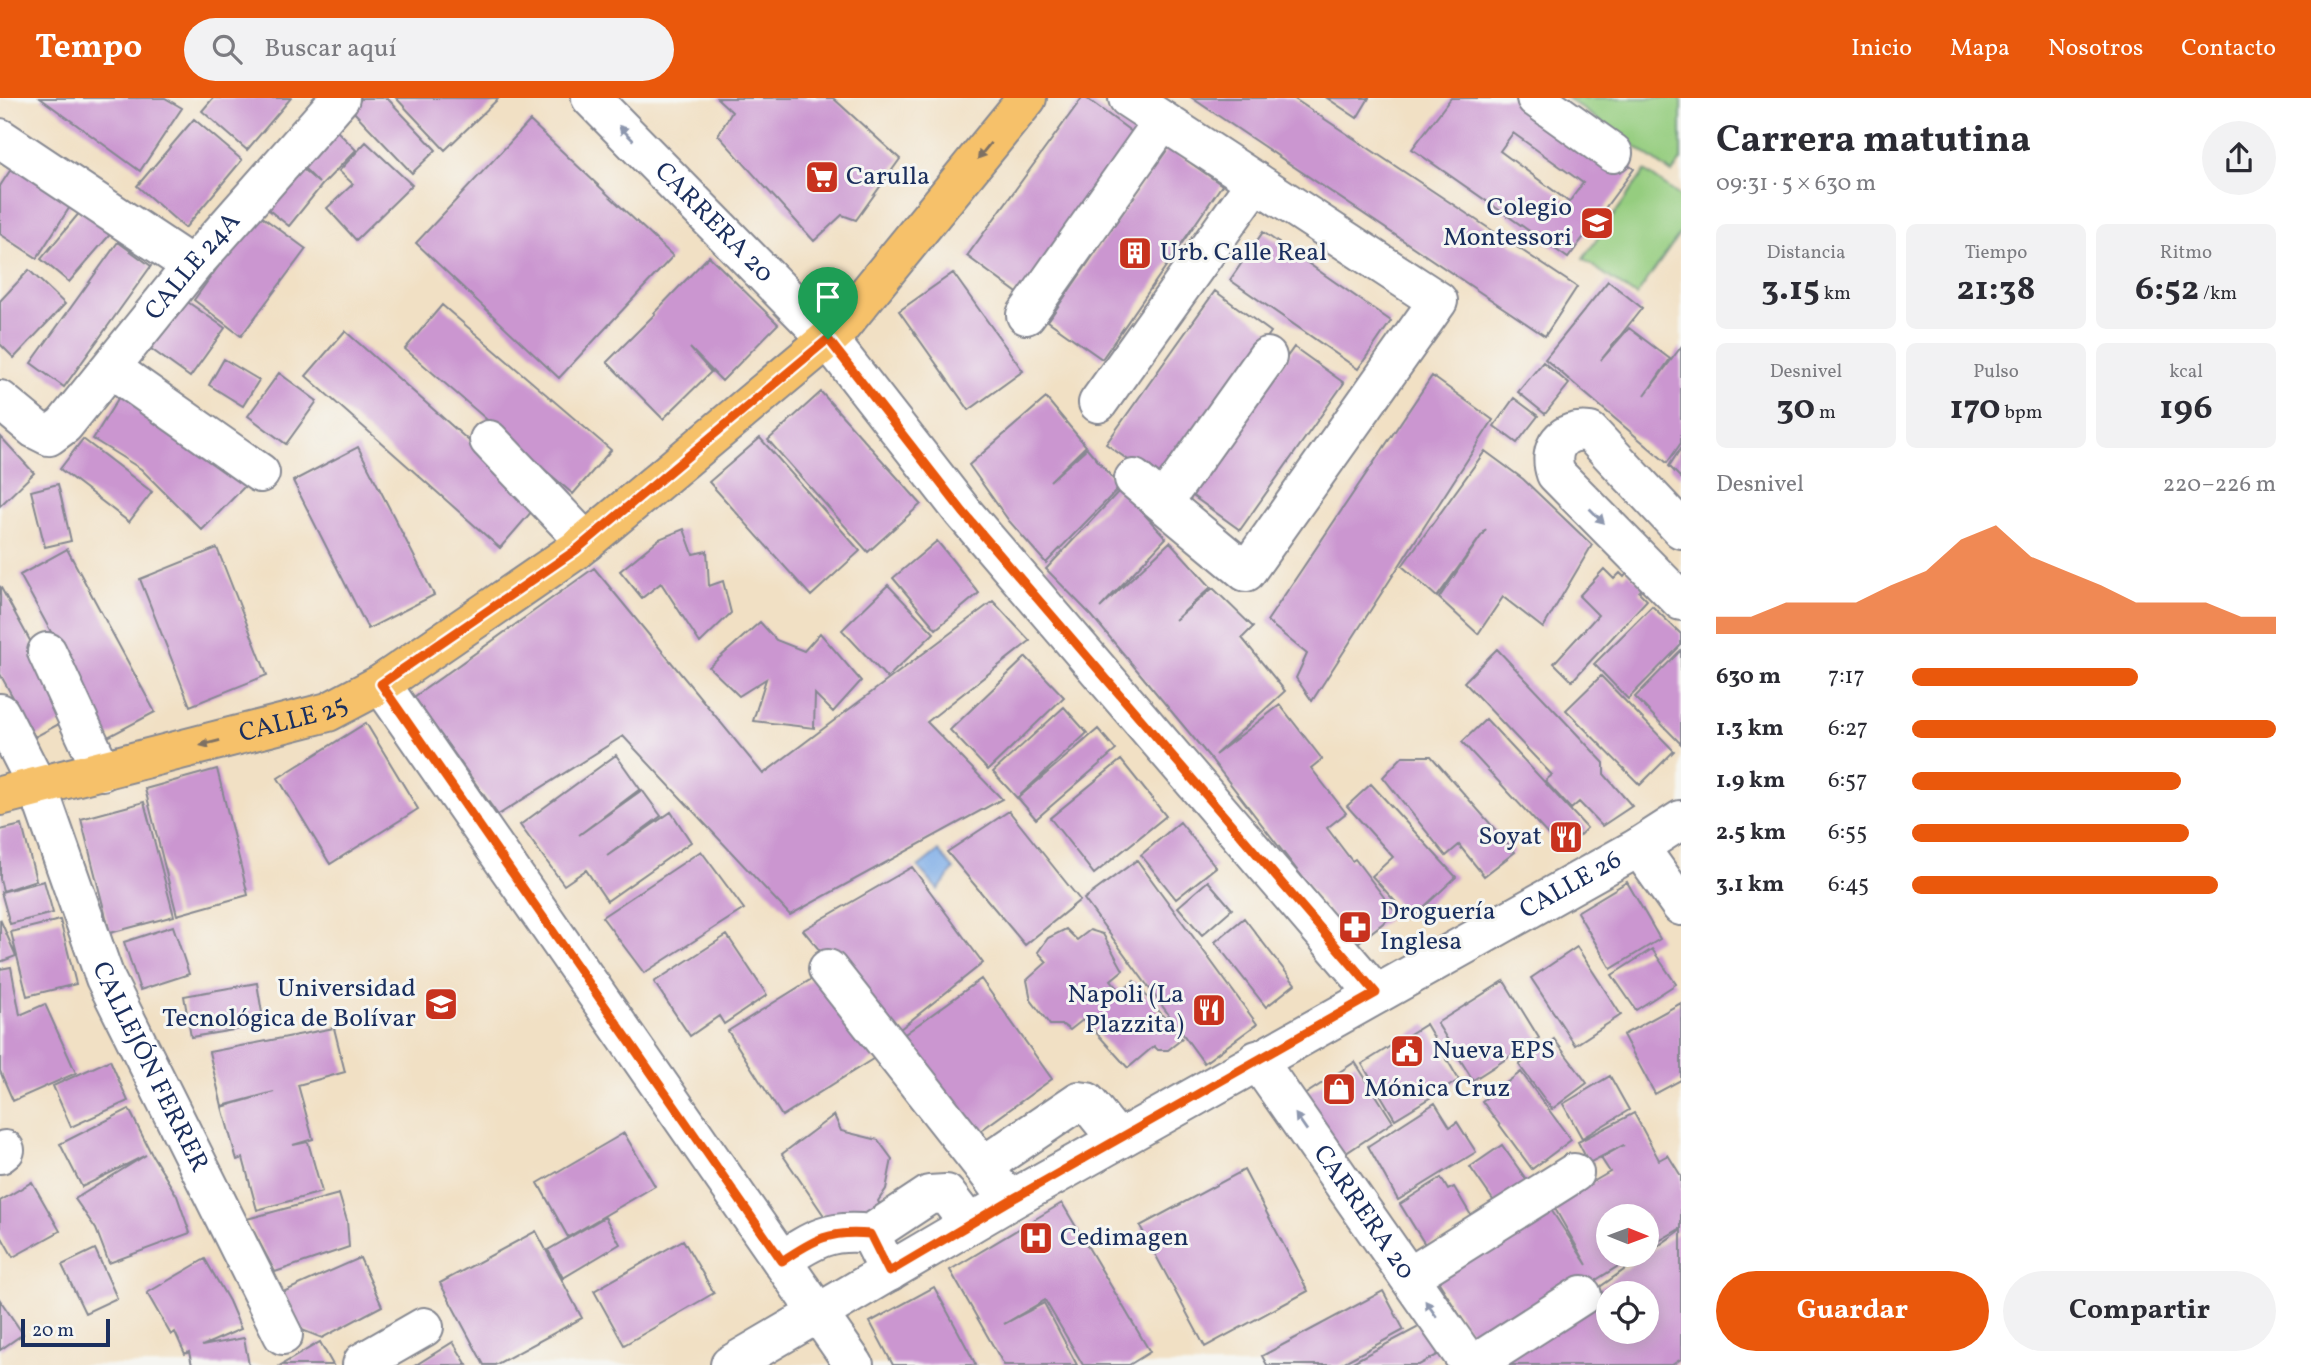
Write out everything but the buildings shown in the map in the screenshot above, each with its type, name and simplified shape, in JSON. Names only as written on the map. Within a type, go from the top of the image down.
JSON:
[{"type":"main road","name":"CALLE 25","points":[[0,796],[328,712],[381,684],[586,542],[838,330],[1027,98]]},
{"type":"street","name":"CALLE 24A","points":[[0,400],[35,429],[49,436],[64,425],[192,266],[340,98]]},
{"type":"street","name":"CARRERA 20","points":[[591,98],[828,339],[963,512],[1376,993]]},
{"type":"street","points":[[1128,98],[1438,301],[1245,572],[1134,479]]},
{"type":"street","points":[[1536,98],[1614,153]]},
{"type":"street","points":[[1027,315],[1163,121]]},
{"type":"street","points":[[0,138],[192,266]]},
{"type":"street","points":[[1098,403],[1256,182]]},
{"type":"street","points":[[1163,503],[1267,357]]},
{"type":"street","points":[[111,368],[260,472]]},
{"type":"street","points":[[1681,529],[1590,432],[1572,432],[1559,440],[1552,456],[1556,474],[1681,601]]},
{"type":"street","points":[[489,440],[586,542]]},
{"type":"street","points":[[47,652],[102,771]]},
{"type":"street","points":[[381,684],[854,1365]]},
{"type":"street","name":"CALLEJÓN FERRER","points":[[0,713],[38,788],[104,978],[283,1335]]},
{"type":"street","name":"CALLE 26","points":[[730,1365],[1117,1139],[1639,847],[1681,820]]},
{"type":"street","points":[[1639,847],[1681,906]]},
{"type":"street","points":[[828,969],[1009,1201]]},
{"type":"street","name":"CARRERA 20","points":[[1257,1060],[1471,1365]]},
{"type":"street","points":[[983,1166],[1079,1101],[1087,1102],[1117,1139]]},
{"type":"street","points":[[1409,1277],[1574,1173]]},
{"type":"street","points":[[782,1261],[814,1239],[847,1232],[870,1234],[929,1195],[946,1195],[970,1224]]},
{"type":"street","points":[[870,1234],[889,1272]]},
{"type":"street","points":[[1471,1365],[1582,1295]]},
{"type":"street","points":[[362,1365],[424,1328]]},
{"type":"green space","points":[[1567,98],[1681,98],[1681,160],[1672,173]]},
{"type":"green space","points":[[1645,171],[1681,197],[1681,232],[1636,296],[1583,259]]},
{"type":"water","points":[[938,851],[954,869],[938,890],[918,867]]},
{"type":"place","name":"Carulla","points":[[822,177]]},
{"type":"place","name":"Colegio Montessori","points":[[1597,223]]},
{"type":"place","name":"Urb. Calle Real","points":[[1135,253]]},
{"type":"place","name":"Soyat","points":[[1566,837]]},
{"type":"place","name":"Droguería Inglesa","points":[[1355,927]]},
{"type":"place","name":"Universidad Tecnológica de Bolívar","points":[[441,1004]]},
{"type":"place","name":"Napoli (La Plazzita)","points":[[1209,1010]]},
{"type":"place","name":"Nueva EPS","points":[[1407,1051]]},
{"type":"place","name":"Mónica Cruz","points":[[1339,1089]]},
{"type":"place","name":"Cedimagen","points":[[1036,1238]]},
{"type":"route","points":[[828,339],[963,512],[1376,993],[889,1272],[870,1234],[847,1232],[814,1239],[782,1261],[381,684],[576,550],[828,339]]}]
